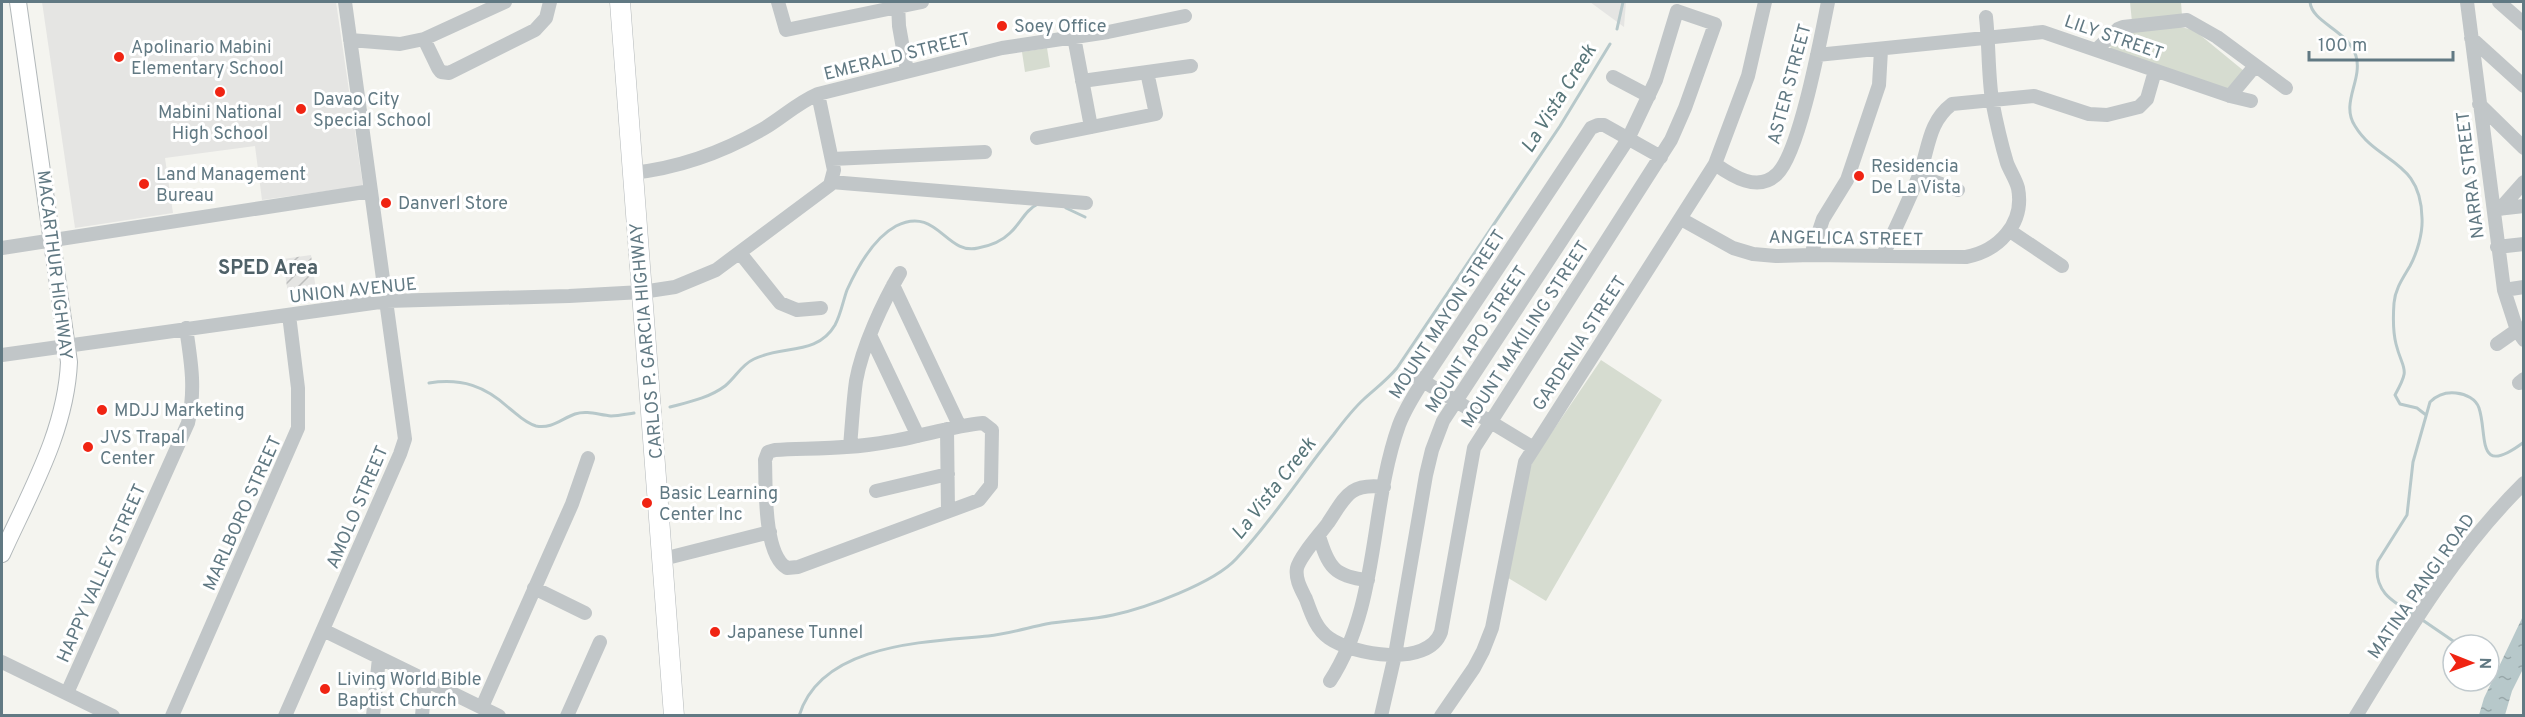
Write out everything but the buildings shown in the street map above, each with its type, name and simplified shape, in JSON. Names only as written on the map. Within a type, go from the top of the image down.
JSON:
[{"type":"highway","name":"CARLOS P. GARCIA HIGHWAY","points":[[620,2],[674,716]]},
{"type":"main road","name":"MACARTHUR HIGHWAY","points":[[2,554],[63,415],[69,381],[68,344],[18,2]]},
{"type":"street","name":"AMOLO STREET","points":[[285,716],[405,439],[345,2]]},
{"type":"street","points":[[350,40],[400,44],[424,39],[505,2]]},
{"type":"street","points":[[424,39],[438,68],[445,74],[449,73],[535,30],[546,18],[550,2]]},
{"type":"street","points":[[778,2],[786,30],[898,4],[922,2]]},
{"type":"street","name":"GARDENIA STREET","points":[[1428,716],[1442,713],[1479,659],[1492,628],[1519,483],[1532,447],[1715,164],[1748,76],[1765,2]]},
{"type":"street","name":"ASTER STREET","points":[[1715,164],[1745,182],[1762,182],[1776,175],[1787,161],[1817,55],[1828,2]]},
{"type":"street","name":"NARRA STREET","points":[[2467,2],[2479,104],[2496,210],[2497,247],[2504,290],[2521,333]]},
{"type":"street","points":[[2499,2],[2523,24]]},
{"type":"street","points":[[898,4],[899,26],[907,71]]},
{"type":"street","name":"MOUNT APO STREET","points":[[1381,716],[1395,655],[1430,458],[1443,421],[1628,138],[1649,96],[1677,11],[1715,24]]},
{"type":"street","name":"EMERALD STREET","points":[[632,173],[668,168],[713,153],[765,128],[798,103],[818,94],[1002,48],[1185,16]]},
{"type":"street","points":[[1986,17],[1992,99],[2007,163],[2018,189],[2016,215],[2010,231],[2062,266]]},
{"type":"street","points":[[2096,50],[2123,27],[2187,20],[2217,37],[2286,88]]},
{"type":"street","name":"MOUNT MAKILING STREET","points":[[1384,487],[1369,485],[1353,489],[1346,496],[1299,563],[1297,571],[1299,583],[1323,633],[1338,644],[1395,655],[1413,654],[1425,651],[1436,643],[1439,637],[1474,448],[1661,157],[1685,108],[1715,24]]},
{"type":"street","name":"LILY STREET","points":[[1817,55],[2043,32],[2230,96],[2251,101]]},
{"type":"street","points":[[1074,37],[1091,127]]},
{"type":"street","points":[[2471,38],[2523,86]]},
{"type":"street","points":[[1811,255],[1823,219],[1847,180],[1879,85],[1881,50]]},
{"type":"street","points":[[1082,81],[1191,66]]},
{"type":"street","points":[[2230,96],[2255,66]]},
{"type":"street","points":[[1883,255],[1919,176],[1933,124],[1941,112],[1952,104],[2042,96],[2089,114],[2107,116],[2139,107],[2147,99],[2155,71]]},
{"type":"street","points":[[1037,138],[1156,114],[1147,72]]},
{"type":"street","points":[[1613,77],[1649,96]]},
{"type":"street","points":[[818,94],[834,170],[831,182],[1086,203]]},
{"type":"street","points":[[2479,104],[2523,148]]},
{"type":"street","name":"MOUNT MAYON STREET","points":[[1330,681],[1350,647],[1360,616],[1384,487],[1399,425],[1423,381],[1589,131],[1598,125],[1604,125],[1628,138]]},
{"type":"street","points":[[1628,138],[1661,157]]},
{"type":"street","points":[[832,159],[985,152]]},
{"type":"street","points":[[1919,176],[1958,190]]},
{"type":"street","name":"UNION AVENUE","points":[[2,355],[387,301],[642,292],[675,287],[700,278],[740,253],[769,229],[824,191],[831,182]]},
{"type":"street","points":[[2496,210],[2523,182]]},
{"type":"street","points":[[2,248],[372,191]]},
{"type":"street","points":[[2496,210],[2523,206]]},
{"type":"street","name":"ANGELICA STREET","points":[[1681,219],[1733,248],[1753,254],[1776,256],[1883,255],[1966,258],[1983,254],[2010,231]]},
{"type":"street","points":[[2497,247],[2523,244]]},
{"type":"street","points":[[740,253],[780,303],[797,310],[821,308]]},
{"type":"street","points":[[850,446],[856,380],[870,337],[897,279],[953,427],[948,474],[948,510]]},
{"type":"street","points":[[2504,290],[2523,287]]},
{"type":"street","name":"MARLBORO STREET","points":[[172,716],[298,428],[298,388],[289,315]]},
{"type":"street","name":"HAPPY VALLEY STREET","points":[[67,693],[188,423],[194,382],[186,328]]},
{"type":"street","points":[[2497,344],[2521,333]]},
{"type":"street","points":[[870,337],[918,436]]},
{"type":"street","points":[[1408,372],[1532,447]]},
{"type":"street","points":[[983,423],[992,430],[991,485],[979,500],[798,567],[783,566],[770,532],[765,460],[768,452],[850,446],[918,436],[953,427],[983,423]]},
{"type":"street","points":[[476,709],[572,504],[588,459]]},
{"type":"street","points":[[876,491],[948,474]]},
{"type":"street","name":"MATINA PANGI ROAD","points":[[2356,716],[2407,632],[2468,545],[2523,483]]},
{"type":"street","points":[[663,559],[770,532]]},
{"type":"street","points":[[1319,536],[1324,553],[1337,572],[1354,579],[1368,580]]},
{"type":"street","points":[[534,588],[585,613]]},
{"type":"street","points":[[323,630],[476,709],[499,716]]},
{"type":"street","points":[[567,716],[600,642]]},
{"type":"street","points":[[373,716],[379,658]]},
{"type":"street","points":[[2,662],[113,716]]},
{"type":"street","points":[[422,716],[425,681]]},
{"type":"shaded area","points":[[42,2],[336,2],[363,186],[262,200],[255,146],[165,158],[173,213],[75,228]]},
{"type":"shaded area","points":[[1590,2],[1626,2],[1624,27]]},
{"type":"shaded area","points":[[2130,2],[2181,2],[2182,16],[2132,22]]},
{"type":"shaded area","points":[[2176,26],[2194,30],[2244,71],[2226,90],[2111,49],[2109,43],[2121,31]]},
{"type":"shaded area","points":[[1047,48],[1050,67],[1025,72],[1022,52]]},
{"type":"shaded area","points":[[311,255],[316,290],[288,294],[283,259]]},
{"type":"shaded area","points":[[1601,360],[1662,400],[1546,601],[1505,576],[1527,474],[1535,457]]},
{"type":"water","points":[[2523,616],[2523,669],[2512,691],[2505,715],[2479,715],[2486,693],[2501,693],[2501,662]]},
{"type":"waterway","name":"La Vista Creek","points":[[1617,29],[1623,2]]},
{"type":"waterway","points":[[2310,2],[2317,16],[2346,40],[2356,56],[2357,74],[2350,109],[2355,126],[2364,138],[2406,173],[2414,184],[2420,199],[2422,230],[2419,243],[2413,261],[2398,288],[2394,303],[2394,334],[2404,369],[2403,379],[2395,395],[2400,404],[2417,408],[2426,415]]},
{"type":"waterway","name":"La Vista Creek","points":[[799,716],[811,692],[829,674],[852,660],[878,651],[907,645],[995,635],[1046,624],[1113,615],[1143,607],[1179,593],[1226,568],[1262,529],[1352,411],[1397,368],[1560,126],[1610,44]]},
{"type":"waterway","points":[[670,407],[712,394],[729,383],[746,364],[754,359],[809,346],[828,335],[837,321],[847,290],[861,263],[880,238],[896,226],[910,221],[922,222],[932,226],[957,245],[978,248],[995,243],[1007,236],[1038,204]]},
{"type":"waterway","points":[[1066,208],[1085,217]]},
{"type":"waterway","points":[[429,383],[452,382],[472,385],[500,400],[525,421],[542,427],[580,413],[611,416],[634,413]]},
{"type":"waterway","points":[[2415,615],[2386,594],[2381,588],[2377,571],[2378,561],[2407,515],[2413,462],[2430,402],[2449,393],[2463,394],[2473,400],[2479,408],[2486,449],[2491,455],[2498,456],[2524,442]]},
{"type":"waterway","points":[[2421,619],[2441,633]]},
{"type":"place","name":"Soey Office","points":[[1002,26]]},
{"type":"place","name":"Apolinario Mabini Elementary School","points":[[119,57]]},
{"type":"place","name":"Mabini National High School","points":[[220,92]]},
{"type":"place","name":"Davao City Special School","points":[[301,109]]},
{"type":"place","name":"Residencia De La Vista","points":[[1859,176]]},
{"type":"place","name":"Land Management Bureau","points":[[144,184]]},
{"type":"place","name":"Danverl Store","points":[[386,203]]},
{"type":"place","name":"MDJJ Marketing","points":[[102,410]]},
{"type":"place","name":"JVS Trapal Center","points":[[88,447]]},
{"type":"place","name":"Basic Learning Center Inc","points":[[647,503]]},
{"type":"place","name":"Japanese Tunnel","points":[[715,632]]},
{"type":"place","name":"Living World Bible Baptist Church","points":[[325,689]]},
{"type":"district","name":"SPED Area","points":[[268,267]]}]
